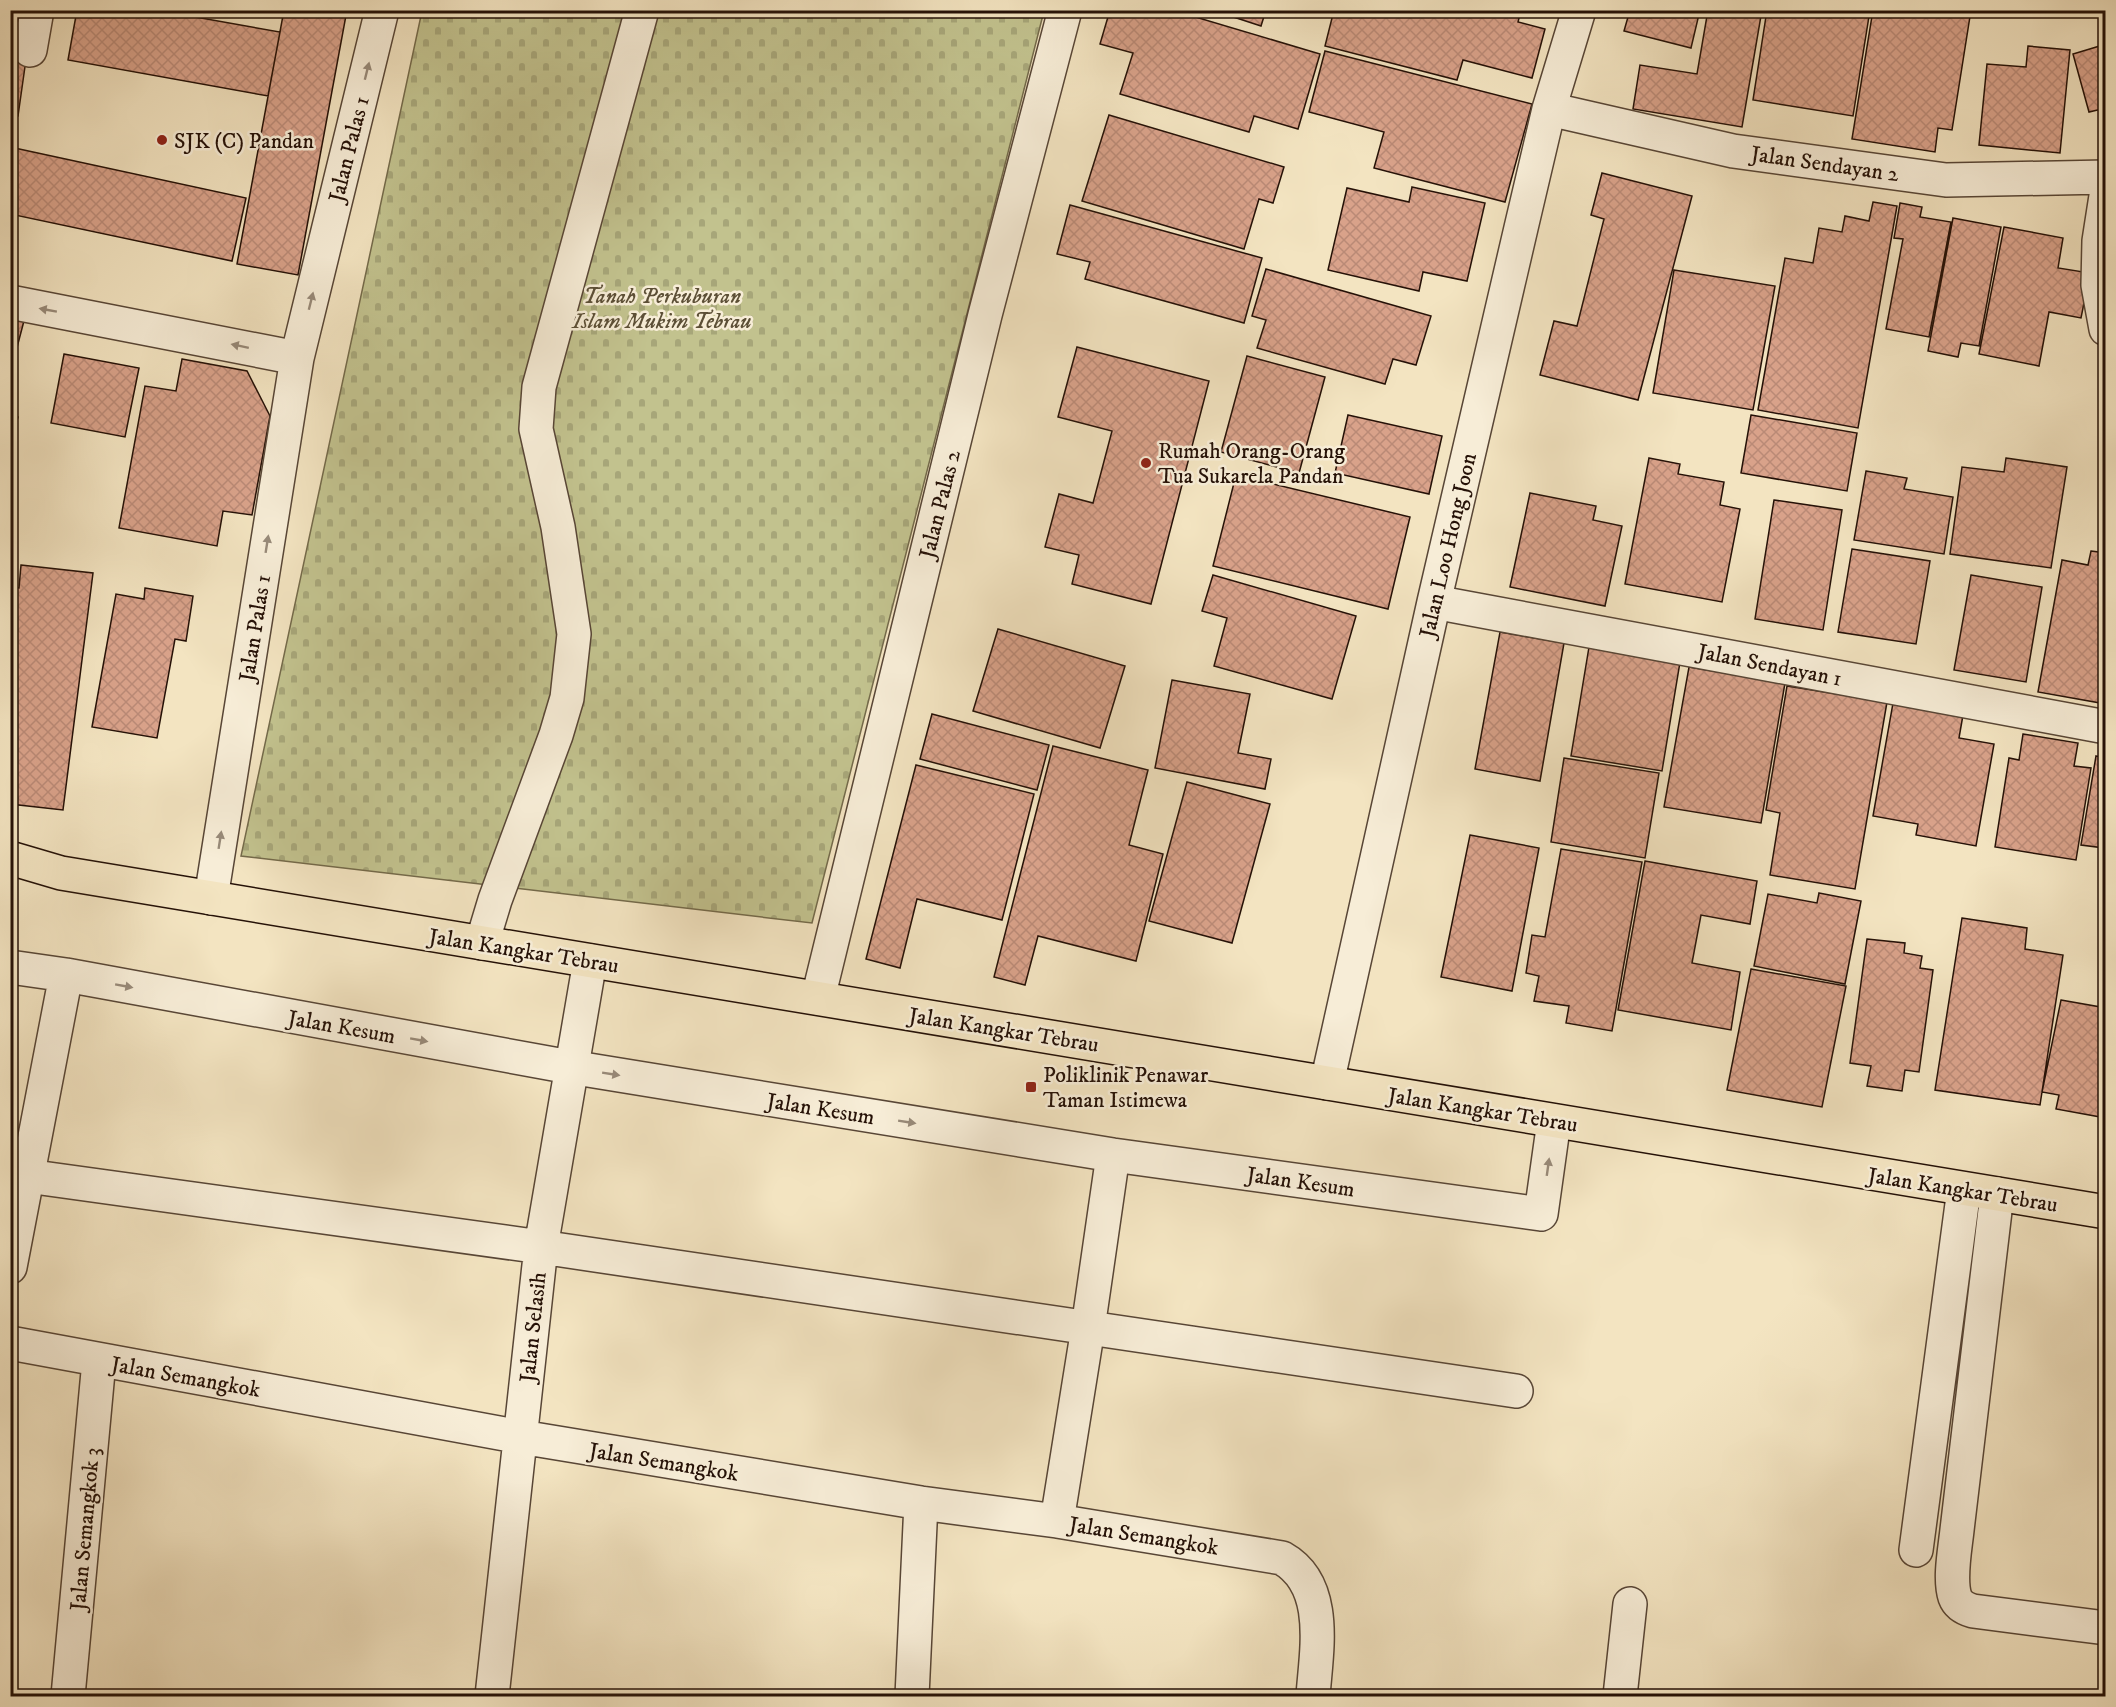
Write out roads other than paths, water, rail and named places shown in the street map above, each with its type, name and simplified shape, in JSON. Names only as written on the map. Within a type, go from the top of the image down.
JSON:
[{"type":"main road","name":"Jalan Kangkar Tebrau","points":[[10,858],[61,873],[2106,1212]]},
{"type":"main road","points":[[10,873],[61,873]]},
{"type":"street","points":[[30,50],[37,10]]},
{"type":"street","name":"Jalan Palas 1","points":[[211,898],[297,358],[382,10]]},
{"type":"street","points":[[482,943],[495,900],[556,735],[567,698],[574,634],[558,527],[536,429],[539,387],[642,10]]},
{"type":"street","name":"Jalan Palas 2","points":[[819,998],[985,315],[1065,10]]},
{"type":"street","name":"Jalan Loo Hong Joon","points":[[1327,1083],[1434,602],[1549,109],[1579,10]]},
{"type":"street","name":"Jalan Sendayan 2","points":[[1549,109],[1733,151],[1946,180],[2106,177]]},
{"type":"street","points":[[2106,196],[2099,241],[2098,285],[2106,329]]},
{"type":"street","points":[[10,302],[297,358]]},
{"type":"street","name":"Jalan Sendayan 1","points":[[1434,602],[2106,727]]},
{"type":"street","name":"Jalan Selasih","points":[[492,1696],[541,1247],[570,1067],[590,961]]},
{"type":"street","name":"Jalan Kesum","points":[[10,967],[66,975],[570,1067],[1113,1155],[1541,1214],[1554,1120]]},
{"type":"street","points":[[10,1267],[66,975]]},
{"type":"street","points":[[1057,1521],[1113,1155]]},
{"type":"street","points":[[27,1176],[541,1247],[1516,1392]]},
{"type":"street","points":[[1916,1550],[1964,1189]]},
{"type":"street","points":[[1997,1194],[1957,1530],[1953,1580],[1955,1597],[1961,1605],[1973,1611],[2106,1628]]},
{"type":"street","name":"Jalan Semangkok","points":[[10,1343],[521,1437],[921,1503],[1057,1521],[1282,1558],[1292,1563],[1308,1586],[1316,1612],[1313,1696]]},
{"type":"street","name":"Jalan Semangkok 3","points":[[68,1696],[99,1361]]},
{"type":"street","points":[[912,1696],[921,1503]]},
{"type":"street","points":[[1620,1696],[1630,1604]]},
{"type":"place","name":"SJK (C) Pandan","points":[[162,140]]},
{"type":"place","name":"Rumah Orang-Orang Tua Sukarela Pandan","points":[[1146,463]]},
{"type":"place","name":"Poliklinik Penawar Taman Istimewa","points":[[1031,1087]]},
{"type":"park label","name":"Tanah Perkuburan Islam Mukim Tebrau","points":[[662,308]]}]
